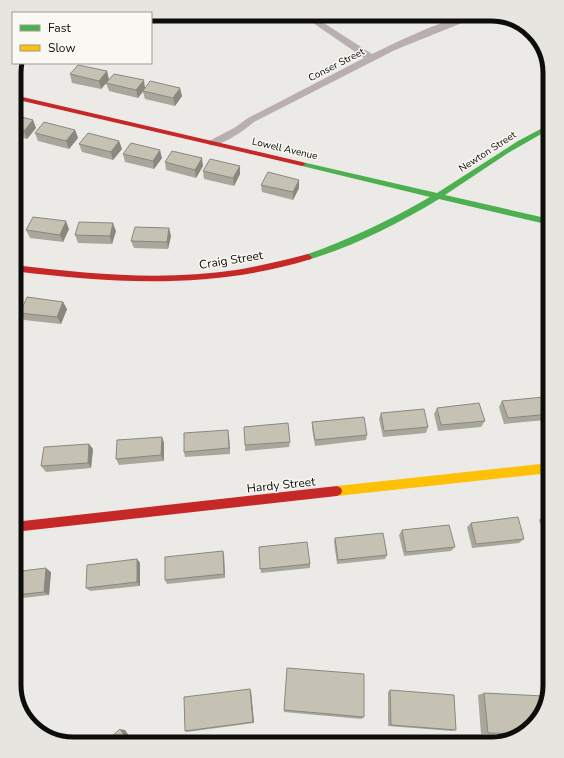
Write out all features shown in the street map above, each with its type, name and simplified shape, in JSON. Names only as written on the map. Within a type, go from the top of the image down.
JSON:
[{"type":"street","points":[[316,21],[371,58]]},
{"type":"street","name":"Conser Street","points":[[213,143],[238,130],[251,120],[371,58],[415,37],[458,21]]},
{"type":"street","name":"Lowell Avenue","points":[[21,99],[543,220]]},
{"type":"street","name":"Newton Street","points":[[436,196],[543,130]]},
{"type":"street","name":"Craig Street","points":[[21,269],[71,276],[123,280],[198,278],[232,274],[316,255],[395,220],[436,196]]},
{"type":"street","name":"Hardy Street","points":[[21,526],[543,469]]},
{"type":"building","points":[[78,65],[107,71],[99,81],[70,74]]},
{"type":"building","points":[[114,74],[144,80],[136,90],[106,83]]},
{"type":"building","points":[[150,81],[180,88],[173,98],[143,91]]},
{"type":"building","points":[[21,117],[33,120],[24,131],[21,130]]},
{"type":"building","points":[[44,122],[75,130],[66,141],[35,133]]},
{"type":"building","points":[[88,133],[119,141],[111,152],[79,144]]},
{"type":"building","points":[[131,143],[160,150],[153,161],[123,154]]},
{"type":"building","points":[[172,151],[202,158],[195,170],[165,162]]},
{"type":"building","points":[[210,159],[240,166],[233,178],[203,171]]},
{"type":"building","points":[[268,172],[299,180],[293,192],[261,185]]},
{"type":"building","points":[[33,217],[66,221],[60,235],[26,230]]},
{"type":"building","points":[[79,222],[113,223],[110,236],[75,235]]},
{"type":"building","points":[[135,227],[169,228],[167,242],[131,241]]},
{"type":"building","points":[[27,297],[63,302],[57,317],[21,313]]},
{"type":"building","points":[[543,397],[543,415],[508,418],[502,401]]},
{"type":"building","points":[[479,403],[485,421],[441,425],[437,408]]},
{"type":"building","points":[[424,409],[428,427],[384,431],[381,413]]},
{"type":"building","points":[[364,417],[367,435],[315,440],[312,422]]},
{"type":"building","points":[[288,423],[290,442],[245,445],[244,427]]},
{"type":"building","points":[[228,430],[229,448],[184,452],[184,433]]},
{"type":"building","points":[[162,437],[161,455],[116,459],[117,440]]},
{"type":"building","points":[[89,444],[88,463],[41,466],[44,447]]},
{"type":"building","points":[[518,517],[524,539],[476,544],[471,523]]},
{"type":"building","points":[[449,525],[455,547],[406,552],[402,530]]},
{"type":"building","points":[[383,533],[387,555],[338,560],[335,538]]},
{"type":"building","points":[[307,542],[310,564],[260,569],[259,547]]},
{"type":"building","points":[[223,551],[224,574],[165,580],[165,557]]},
{"type":"building","points":[[137,559],[137,582],[86,588],[87,565]]},
{"type":"building","points":[[46,568],[44,592],[21,594],[21,571]]},
{"type":"building","points":[[287,668],[364,674],[364,717],[284,710]]},
{"type":"building","points":[[250,689],[253,722],[185,731],[184,697]]},
{"type":"building","points":[[390,690],[454,695],[456,730],[391,725]]},
{"type":"building","points":[[484,693],[542,696],[538,708],[534,714],[520,728],[509,734],[488,733]]},
{"type":"building","points":[[120,729],[125,737],[111,737]]},
{"type":"traffic: fast","points":[[308,257],[357,239],[404,215],[543,130]]},
{"type":"traffic: fast","points":[[302,164],[543,220]]},
{"type":"traffic: slow","points":[[337,491],[543,469]]},
{"type":"traffic: jam","points":[[21,99],[302,164]]},
{"type":"traffic: jam","points":[[21,269],[125,279],[162,279],[236,273],[272,267],[308,257]]},
{"type":"traffic: jam","points":[[21,526],[337,491]]}]
